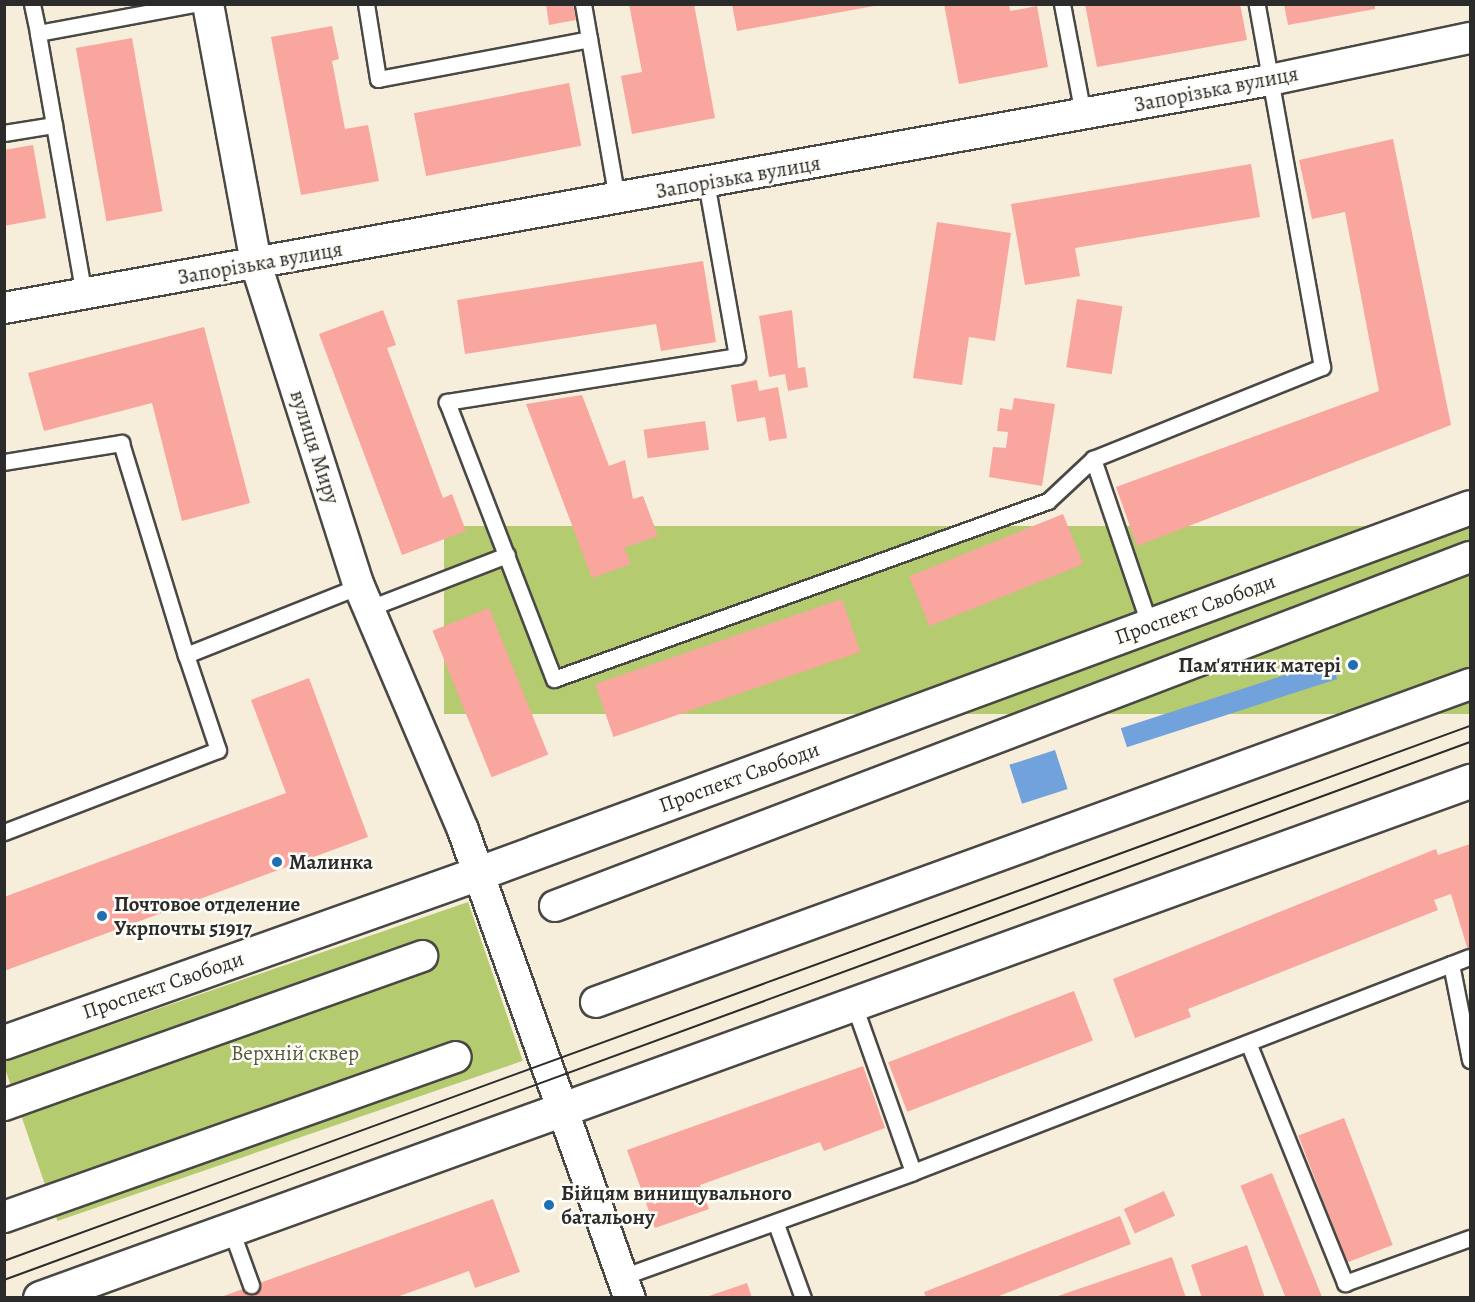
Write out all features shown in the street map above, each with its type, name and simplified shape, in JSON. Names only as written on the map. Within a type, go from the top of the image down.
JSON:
[{"type":"main road","name":"Проспект Свободи","points":[[4,1042],[479,873],[1470,507]]},
{"type":"main road","points":[[40,1298],[230,1227],[854,1005],[1470,781]]},
{"type":"street","name":"вулиця Миру","points":[[208,4],[256,264],[363,597],[479,873],[626,1287]]},
{"type":"street","name":"Запорізька вулиця","points":[[4,308],[1270,80],[1470,38]]},
{"type":"street","points":[[555,906],[1470,557]]},
{"type":"street","points":[[596,1002],[1470,684]]},
{"type":"street","points":[[4,1105],[422,956]]},
{"type":"street","points":[[4,1217],[456,1057]]},
{"type":"lane","points":[[32,4],[84,295]]},
{"type":"lane","points":[[38,33],[195,4]]},
{"type":"lane","points":[[366,4],[378,78],[589,39]]},
{"type":"lane","points":[[583,4],[617,199]]},
{"type":"lane","points":[[1062,4],[1083,114]]},
{"type":"lane","points":[[706,182],[737,356],[447,402],[554,678],[1048,501],[1093,459],[1322,367],[1257,4]]},
{"type":"lane","points":[[4,134],[54,125]]},
{"type":"lane","points":[[4,462],[121,443],[186,655],[218,750],[4,832]]},
{"type":"lane","points":[[1093,459],[1150,626]]},
{"type":"lane","points":[[186,655],[363,597],[507,555]]},
{"type":"lane","points":[[626,1287],[776,1224],[1249,1045],[1470,957]]},
{"type":"lane","points":[[1451,964],[1470,1060]]},
{"type":"lane","points":[[854,1005],[913,1172]]},
{"type":"lane","points":[[1249,1045],[1345,1283],[1470,1238]]},
{"type":"lane","points":[[776,1224],[803,1298]]},
{"type":"lane","points":[[230,1227],[251,1285]]},
{"type":"green space","points":[[444,526],[1470,526],[1470,714],[444,714]]},
{"type":"green space","name":"Верхній сквер","points":[[468,902],[523,1061],[58,1221],[4,1062]]},
{"type":"water","points":[[1331,660],[1337,679],[1127,747],[1121,728]]},
{"type":"water","points":[[1055,750],[1068,789],[1022,804],[1009,765]]},
{"type":"building","points":[[546,4],[573,4],[576,20],[549,25]]},
{"type":"building","points":[[629,4],[694,4],[715,118],[632,134],[621,76],[642,72]]},
{"type":"building","points":[[732,4],[874,4],[874,6],[737,31]]},
{"type":"building","points":[[944,4],[1009,4],[1010,11],[1037,6],[1048,67],[959,84]]},
{"type":"building","points":[[1085,4],[1240,4],[1247,40],[1097,67]]},
{"type":"building","points":[[1284,4],[1375,4],[1375,9],[1288,25]]},
{"type":"building","points":[[332,26],[339,59],[332,61],[345,129],[368,125],[379,181],[301,195],[271,37]]},
{"type":"building","points":[[132,38],[163,211],[106,221],[76,48]]},
{"type":"building","points":[[569,83],[581,146],[426,176],[414,113]]},
{"type":"building","points":[[1393,139],[1451,425],[1137,546],[1116,487],[1379,391],[1345,212],[1312,219],[1299,160]]},
{"type":"building","points":[[33,145],[46,218],[4,226],[4,150]]},
{"type":"building","points":[[1251,164],[1260,217],[1075,248],[1080,276],[1025,285],[1011,204]]},
{"type":"building","points":[[937,222],[1011,233],[995,341],[969,337],[962,385],[913,378]]},
{"type":"building","points":[[703,261],[716,342],[661,351],[656,324],[465,354],[457,300]]},
{"type":"building","points":[[1077,299],[1122,306],[1112,374],[1066,367]]},
{"type":"building","points":[[383,310],[396,345],[387,348],[443,498],[452,494],[466,531],[402,555],[319,334]]},
{"type":"building","points":[[792,310],[798,368],[805,367],[808,387],[788,391],[785,374],[769,377],[759,316]]},
{"type":"building","points":[[204,327],[250,503],[182,521],[152,403],[44,431],[28,373]]},
{"type":"building","points":[[757,380],[759,391],[778,387],[787,438],[769,441],[765,417],[737,422],[731,385]]},
{"type":"building","points":[[582,395],[609,466],[625,460],[633,499],[643,496],[658,536],[624,548],[631,564],[592,578],[526,404]]},
{"type":"building","points":[[1014,398],[1055,404],[1042,486],[989,477],[993,447],[1006,448],[1008,432],[997,431],[1000,408],[1012,410]]},
{"type":"building","points":[[705,421],[709,450],[648,458],[644,430]]},
{"type":"building","points":[[1063,514],[1083,564],[929,626],[909,576]]},
{"type":"building","points":[[842,599],[860,652],[613,737],[595,684]]},
{"type":"building","points":[[489,608],[548,754],[492,777],[432,631]]},
{"type":"building","points":[[309,678],[368,837],[4,971],[4,897],[286,793],[251,700]]},
{"type":"building","points":[[1470,844],[1470,957],[1451,894],[1434,900],[1438,910],[1188,1009],[1191,1017],[1135,1038],[1113,979],[1436,849],[1438,855]]},
{"type":"building","points":[[1074,991],[1093,1040],[907,1112],[888,1062]]},
{"type":"building","points":[[863,1066],[885,1128],[824,1151],[820,1142],[700,1185],[709,1209],[655,1228],[627,1150]]},
{"type":"building","points":[[1344,1118],[1393,1245],[1347,1263],[1298,1136]]},
{"type":"building","points":[[1272,1173],[1323,1298],[1286,1298],[1240,1186]]},
{"type":"building","points":[[1164,1191],[1175,1216],[1135,1234],[1124,1209]]},
{"type":"building","points":[[493,1199],[520,1272],[475,1288],[469,1271],[394,1298],[218,1298]]},
{"type":"building","points":[[1120,1216],[1131,1244],[994,1298],[926,1298],[924,1292]]},
{"type":"building","points":[[1247,1245],[1265,1298],[1202,1298],[1191,1265]]},
{"type":"building","points":[[1172,1257],[1186,1298],[1055,1298],[1055,1297]]},
{"type":"building","points":[[747,1283],[752,1298],[706,1298],[706,1297]]},
{"type":"tram line","points":[[4,1261],[1470,726]]},
{"type":"tram line","points":[[4,1280],[1470,742]]},
{"type":"place","name":"Пам'ятник матері","points":[[1353,665]]},
{"type":"place","name":"Малинка","points":[[277,862]]},
{"type":"place","name":"Почтовое отделение Укрпочты 51917","points":[[102,916]]},
{"type":"place","name":"Бійцям винищувального батальону","points":[[549,1205]]}]
